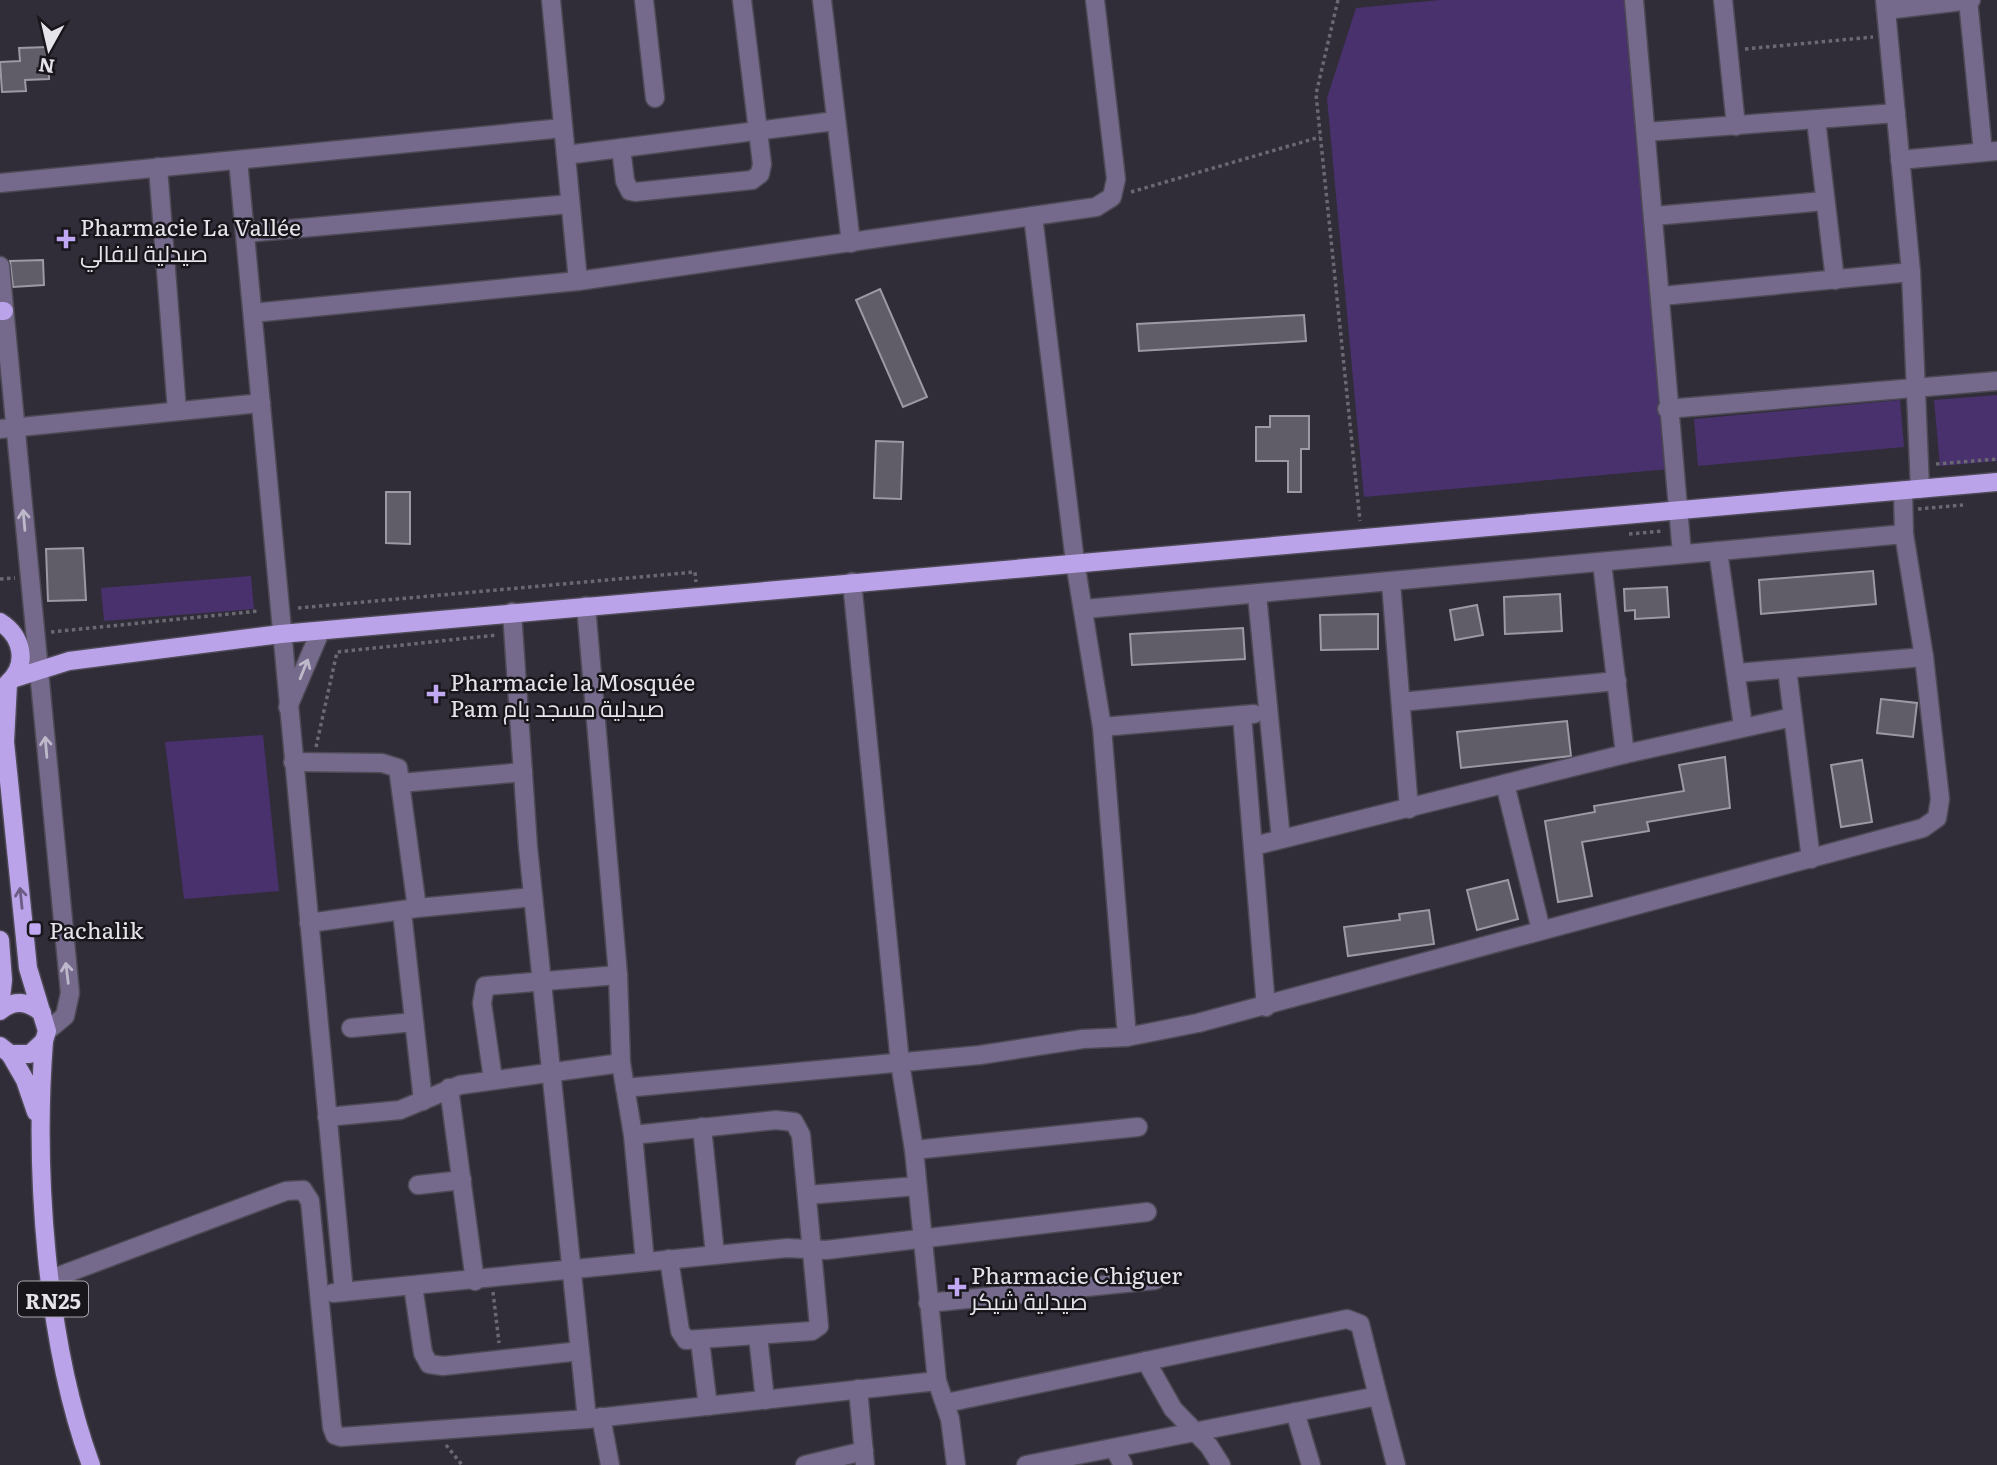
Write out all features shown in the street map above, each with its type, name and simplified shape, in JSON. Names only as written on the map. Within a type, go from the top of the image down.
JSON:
[{"type":"main road","points":[[7,684],[38,662],[69,661],[281,634],[1997,482]]},
{"type":"main road","points":[[0,607],[5,625],[20,645],[38,662]]},
{"type":"main road","name":"RN25","points":[[20,645],[19,669],[7,684],[5,742],[27,956],[33,991],[42,1013],[46,1036],[41,1129],[51,1279],[62,1364],[77,1426],[91,1465]]},
{"type":"main road","points":[[0,940],[3,980],[0,1009],[16,1003],[25,1003],[42,1013]]},
{"type":"main road","name":"RN25","points":[[5,1050],[30,1054],[46,1036]]},
{"type":"main road","name":"RN25","points":[[5,1050],[25,1080],[41,1129]]},
{"type":"street","points":[[551,0],[578,281]]},
{"type":"street","points":[[644,0],[655,98]]},
{"type":"street","points":[[621,148],[625,181],[630,191],[635,192],[752,180],[761,170],[742,0]]},
{"type":"street","points":[[822,0],[851,243]]},
{"type":"street","points":[[253,313],[578,281],[1096,207],[1112,197],[1115,165],[1094,0]]},
{"type":"street","points":[[1634,0],[1662,296],[1667,409],[1682,554]]},
{"type":"street","points":[[1723,0],[1736,126]]},
{"type":"street","points":[[625,1088],[900,1063],[1127,1037],[1266,1007],[1923,828],[1937,818],[1940,799],[1924,657],[1904,534],[1912,490],[1915,389],[1911,272],[1900,160],[1886,5],[1970,0],[1990,152],[1900,160]]},
{"type":"street","points":[[1646,132],[1896,113]]},
{"type":"street","points":[[1815,120],[1835,279]]},
{"type":"street","points":[[566,155],[835,121]]},
{"type":"street","points":[[0,183],[563,128]]},
{"type":"street","points":[[238,160],[344,1292]]},
{"type":"street","points":[[158,167],[177,411]]},
{"type":"street","points":[[1654,216],[1825,201]]},
{"type":"street","points":[[246,233],[570,204]]},
{"type":"street","points":[[1033,216],[1075,562],[1085,609],[1102,727],[1127,1037]]},
{"type":"street","points":[[0,266],[8,429],[35,633],[70,993],[65,1016],[46,1036]]},
{"type":"street","points":[[1662,296],[1911,272]]},
{"type":"street","points":[[1667,409],[1997,381]]},
{"type":"street","points":[[8,429],[261,403]]},
{"type":"street","points":[[1085,609],[1904,534]]},
{"type":"street","points":[[1718,551],[1743,726]]},
{"type":"street","points":[[1602,563],[1625,754]]},
{"type":"street","points":[[852,582],[900,1063],[914,1150],[937,1381],[946,1403],[956,1465]]},
{"type":"street","points":[[1391,583],[1409,809]]},
{"type":"street","points":[[1257,595],[1281,839]]},
{"type":"street","points":[[586,606],[618,975],[621,1063],[633,1135],[645,1262]]},
{"type":"street","points":[[512,612],[533,897],[570,1270],[580,1351],[594,1418],[610,1465]]},
{"type":"street","points":[[288,707],[320,632]]},
{"type":"street","points":[[1737,673],[1924,657]]},
{"type":"street","points":[[1787,669],[1811,859]]},
{"type":"street","points":[[1401,702],[1617,681]]},
{"type":"street","points":[[1102,727],[1268,712]]},
{"type":"street","points":[[1242,715],[1266,1007]]},
{"type":"street","points":[[1254,846],[1625,754],[1793,717]]},
{"type":"street","points":[[293,762],[382,763],[398,768],[410,910],[414,1022],[423,1101]]},
{"type":"street","points":[[401,783],[523,772]]},
{"type":"street","points":[[1505,784],[1541,930]]},
{"type":"street","points":[[309,923],[533,897]]},
{"type":"street","points":[[493,1079],[483,990],[491,985],[618,975]]},
{"type":"street","points":[[351,1028],[414,1022]]},
{"type":"street","points":[[327,1117],[400,1110],[449,1088],[493,1079],[621,1063]]},
{"type":"street","points":[[449,1088],[461,1180],[483,1280]]},
{"type":"street","points":[[633,1135],[776,1120],[794,1122],[801,1135],[819,1326],[812,1331],[700,1341],[682,1337],[669,1259]]},
{"type":"street","points":[[914,1150],[1138,1127]]},
{"type":"street","points":[[702,1128],[715,1255]]},
{"type":"street","points":[[418,1185],[461,1180]]},
{"type":"street","points":[[808,1195],[917,1186]]},
{"type":"street","points":[[51,1279],[296,1189],[303,1190],[310,1201],[335,1435],[348,1438],[594,1418],[937,1381]]},
{"type":"street","points":[[320,1295],[787,1248],[813,1250],[922,1240],[1147,1212]]},
{"type":"street","points":[[928,1303],[1155,1280]]},
{"type":"street","points":[[413,1286],[423,1353],[429,1364],[580,1351]]},
{"type":"street","points":[[946,1403],[1347,1318],[1360,1324],[1396,1465]]},
{"type":"street","points":[[758,1336],[765,1399]]},
{"type":"street","points":[[700,1341],[708,1406]]},
{"type":"street","points":[[1146,1361],[1173,1409],[1221,1465]]},
{"type":"street","points":[[805,1465],[864,1458],[858,1390]]},
{"type":"street","points":[[1026,1465],[1378,1396]]},
{"type":"street","points":[[1295,1412],[1311,1465]]},
{"type":"street","points":[[1114,1448],[1123,1465]]},
{"type":"path","points":[[1338,0],[1316,94],[1362,537]]},
{"type":"path","points":[[1728,50],[1889,36]]},
{"type":"path","points":[[1112,197],[1320,137]]},
{"type":"path","points":[[1934,464],[1997,459]]},
{"type":"path","points":[[289,609],[695,572],[696,596]]},
{"type":"path","points":[[35,633],[259,611]]},
{"type":"path","points":[[313,762],[337,652],[515,633]]},
{"type":"path","points":[[483,1280],[501,1359]]},
{"type":"shaded area","points":[[1440,0],[1626,0],[1669,469],[1364,497],[1327,98],[1356,8]]},
{"type":"shaded area","points":[[1997,395],[1997,461],[1940,466],[1934,400]]},
{"type":"shaded area","points":[[1900,400],[1904,447],[1698,466],[1694,419]]},
{"type":"shaded area","points":[[251,576],[254,609],[104,621],[101,588]]},
{"type":"shaded area","points":[[263,735],[279,891],[184,899],[165,742]]},
{"type":"building","points":[[48,47],[49,79],[25,80],[26,91],[2,92],[0,62],[20,61],[19,48]]},
{"type":"building","points":[[43,260],[44,285],[13,287],[10,261]]},
{"type":"building","points":[[880,289],[927,397],[903,407],[856,300]]},
{"type":"building","points":[[1304,315],[1306,341],[1139,351],[1137,324]]},
{"type":"building","points":[[1270,416],[1309,416],[1309,449],[1301,449],[1301,492],[1288,492],[1288,461],[1256,461],[1256,427],[1270,427]]},
{"type":"building","points":[[876,441],[903,442],[901,499],[874,498]]},
{"type":"building","points":[[386,492],[410,492],[410,544],[386,543]]},
{"type":"building","points":[[83,548],[86,600],[48,601],[46,549]]},
{"type":"building","points":[[1873,571],[1876,604],[1761,614],[1759,580]]},
{"type":"building","points":[[1667,587],[1669,617],[1635,619],[1635,610],[1625,611],[1624,589]]},
{"type":"building","points":[[1560,594],[1562,631],[1505,634],[1504,597]]},
{"type":"building","points":[[1477,605],[1483,635],[1455,640],[1450,610]]},
{"type":"building","points":[[1378,614],[1378,649],[1321,650],[1320,615]]},
{"type":"building","points":[[1243,628],[1245,659],[1132,665],[1130,634]]},
{"type":"building","points":[[1881,699],[1917,703],[1913,737],[1877,733]]},
{"type":"building","points":[[1567,721],[1571,756],[1461,768],[1457,732]]},
{"type":"building","points":[[1725,757],[1730,808],[1647,822],[1649,831],[1582,842],[1592,896],[1558,902],[1545,821],[1595,812],[1594,806],[1684,791],[1679,765]]},
{"type":"building","points":[[1862,760],[1872,822],[1841,827],[1831,765]]},
{"type":"building","points":[[1508,880],[1518,919],[1477,930],[1467,890]]},
{"type":"building","points":[[1429,910],[1434,944],[1348,956],[1344,927],[1400,920],[1399,914]]},
{"type":"place","name":"Pharmacie La Vallée صيدلية لافالي","points":[[66,239]]},
{"type":"place","name":"Pharmacie la Mosquée Pam صيدلية مسجد بام","points":[[436,694]]},
{"type":"place","name":"Pachalik","points":[[35,929]]},
{"type":"place","name":"Pharmacie Chiguer صيدلية شيكر","points":[[957,1287]]}]
